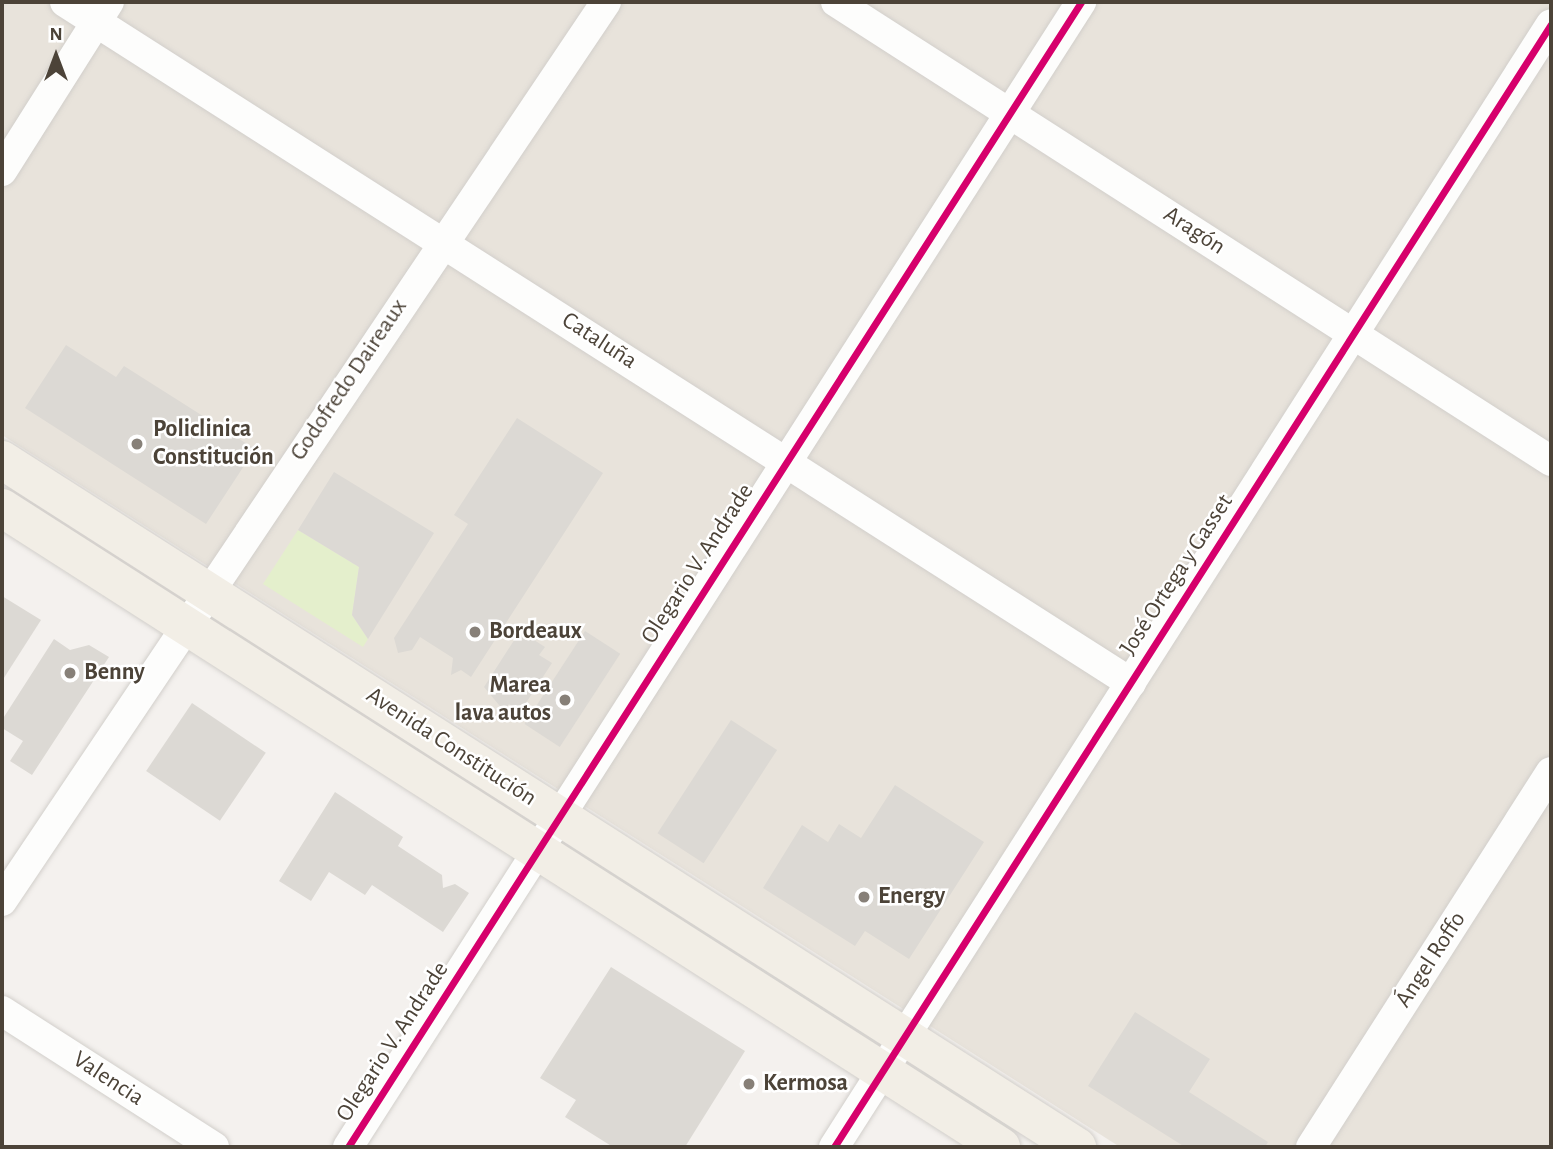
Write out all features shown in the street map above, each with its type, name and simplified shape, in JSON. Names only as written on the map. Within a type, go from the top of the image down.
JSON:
[{"type":"main road","name":"Avenida Constitución","points":[[2,460],[1077,1147]]},
{"type":"main road","name":"Avenida Constitución","points":[[2,508],[1001,1147]]},
{"type":"street","name":"Cataluña","points":[[65,2],[103,12],[442,241],[1131,683]]},
{"type":"street","name":"Godofredo Daireaux","points":[[2,901],[184,625],[606,2]]},
{"type":"street","name":"Aragón","points":[[836,2],[1551,461]]},
{"type":"street","name":"Olegario V. Andrade","points":[[348,1147],[1082,2]]},
{"type":"street","points":[[2,171],[103,12]]},
{"type":"street","name":"José Ortega y Gasset","points":[[834,1147],[1551,24]]},
{"type":"street","name":"Ángel Roffo","points":[[1311,1147],[1551,772]]},
{"type":"street","name":"Valencia","points":[[2,1011],[214,1147]]},
{"type":"shaded area","points":[[2,2],[1551,2],[1551,1147],[1120,1147],[2,435]]},
{"type":"green space","points":[[298,530],[359,567],[352,615],[368,639],[363,647],[263,584]]},
{"type":"building","points":[[66,345],[116,377],[124,366],[255,449],[206,524],[25,408]]},
{"type":"building","points":[[517,418],[603,473],[471,677],[461,670],[451,675],[453,658],[420,637],[412,650],[398,653],[394,638],[468,524],[454,515]]},
{"type":"building","points":[[334,472],[434,533],[368,639],[352,615],[359,567],[298,530]]},
{"type":"building","points":[[2,596],[41,620],[2,681]]},
{"type":"building","points":[[520,631],[545,647],[539,655],[552,663],[520,712],[509,704],[504,711],[484,687]]},
{"type":"building","name":"Marea lava autos","points":[[585,631],[620,654],[560,747],[525,724]]},
{"type":"building","points":[[54,639],[70,650],[89,645],[109,657],[32,775],[10,761],[23,741],[2,728],[2,720]]},
{"type":"building","points":[[192,703],[266,753],[220,821],[146,771]]},
{"type":"building","points":[[731,720],[777,750],[704,863],[657,833]]},
{"type":"building","points":[[895,785],[984,842],[909,959],[865,931],[855,946],[763,888],[802,825],[828,842],[839,824],[861,838]]},
{"type":"building","points":[[335,792],[403,837],[398,846],[442,875],[443,888],[455,884],[469,893],[443,932],[372,885],[365,895],[329,872],[311,901],[279,881]]},
{"type":"building","points":[[611,967],[745,1051],[685,1147],[613,1147],[565,1117],[576,1100],[540,1078]]},
{"type":"building","points":[[1135,1012],[1210,1059],[1189,1092],[1268,1142],[1265,1147],[1185,1147],[1088,1086]]},
{"type":"cycle path","points":[[348,1147],[1081,2]]},
{"type":"cycle path","points":[[834,1147],[1551,24]]},
{"type":"place","name":"Policlinica Constitución","points":[[137,444]]},
{"type":"place","name":"Bordeaux","points":[[475,632]]},
{"type":"place","name":"Benny","points":[[70,673]]},
{"type":"place","name":"Marea lava autos","points":[[565,700]]},
{"type":"place","name":"Energy","points":[[864,897]]},
{"type":"place","name":"Kermosa","points":[[749,1084]]}]
